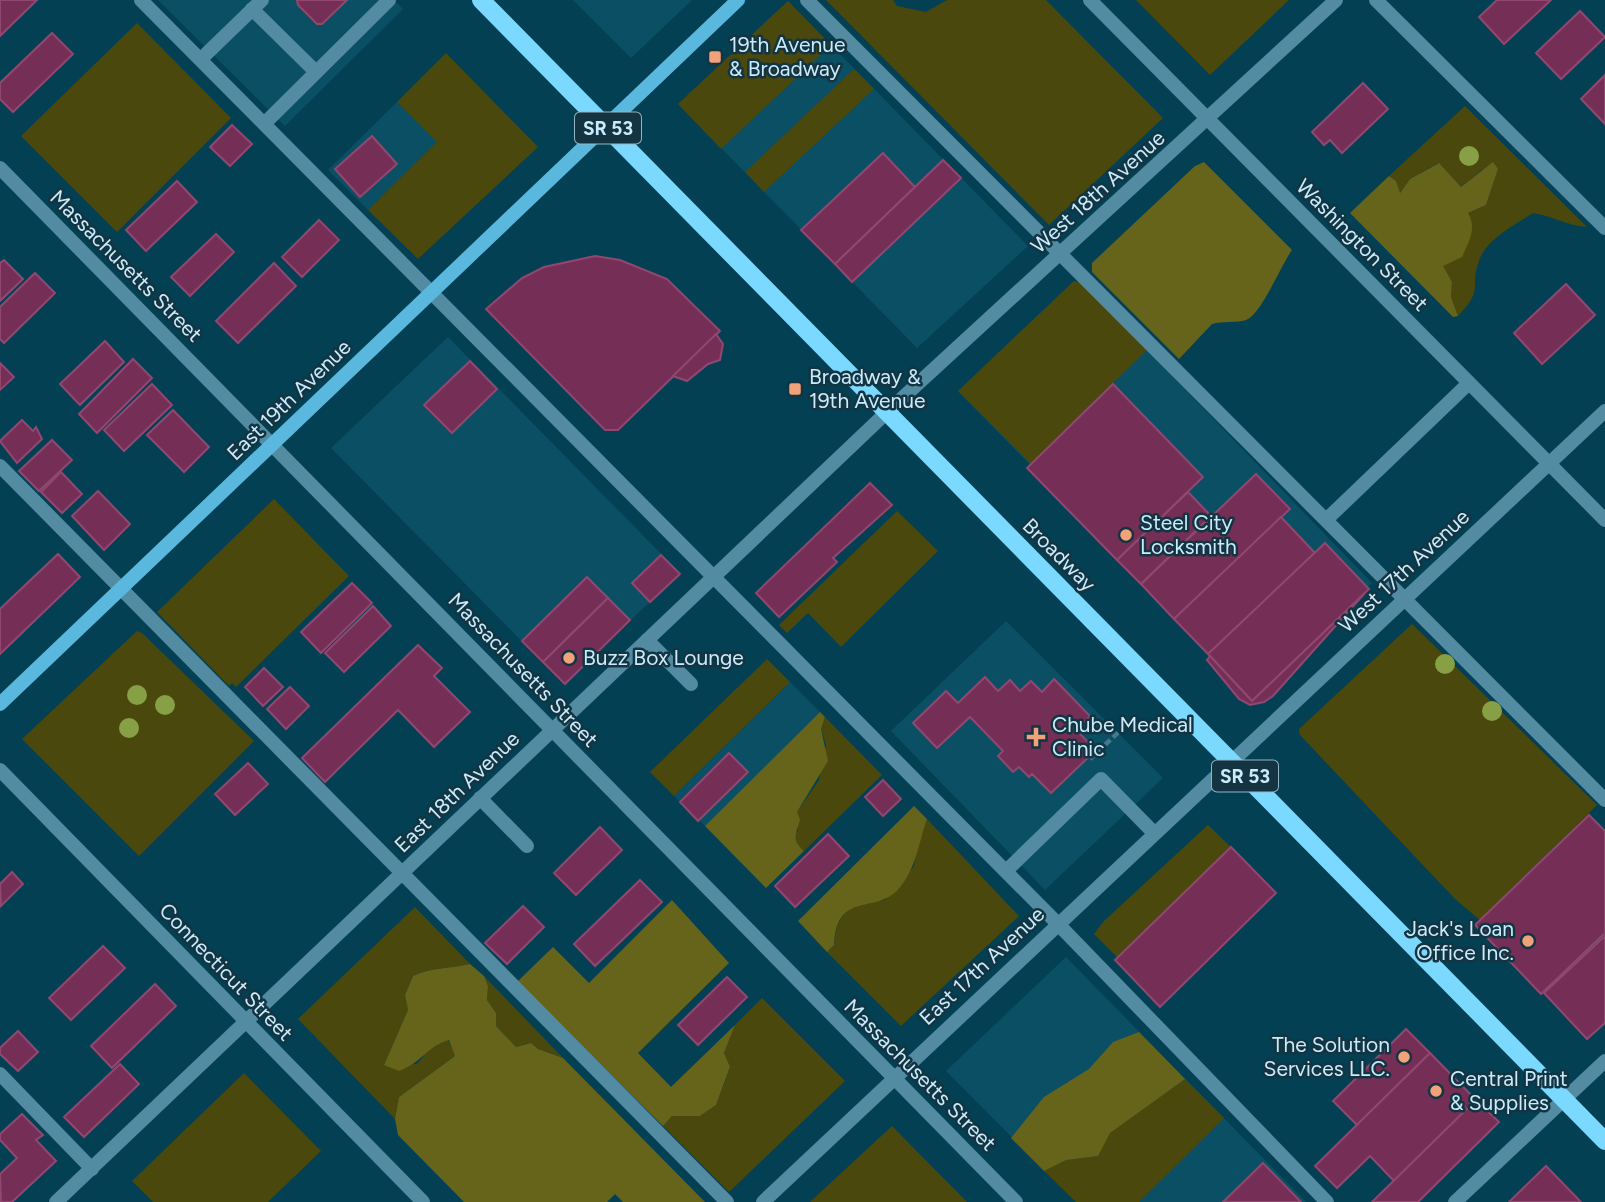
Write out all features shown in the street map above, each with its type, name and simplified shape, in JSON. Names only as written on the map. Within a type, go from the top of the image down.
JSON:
[{"type":"main road","name":"Broadway","points":[[481,0],[1605,1141]]},
{"type":"street","points":[[141,0],[433,291],[1058,924],[1327,1202]]},
{"type":"street","points":[[265,123],[389,0]]},
{"type":"street","name":"East 19th Avenue","points":[[0,704],[738,0]]},
{"type":"street","points":[[807,0],[1406,597],[1605,800]]},
{"type":"street","name":"Washington Street","points":[[1090,0],[1605,520]]},
{"type":"street","name":"West 18th Avenue","points":[[886,413],[1209,120],[1336,0]]},
{"type":"street","points":[[1376,0],[1605,228]]},
{"type":"street","points":[[201,59],[257,5],[316,72]]},
{"type":"street","name":"Massachusetts Street","points":[[0,168],[1016,1202]]},
{"type":"street","points":[[1327,519],[1469,383]]},
{"type":"street","name":"West 17th Avenue","points":[[1230,761],[1605,411]]},
{"type":"street","name":"East 18th Avenue","points":[[57,1202],[886,413]]},
{"type":"street","points":[[0,466],[727,1202]]},
{"type":"street","points":[[647,640],[691,684]]},
{"type":"street","name":"East 17th Avenue","points":[[763,1202],[1230,761]]},
{"type":"street","name":"Connecticut Street","points":[[0,770],[423,1202]]},
{"type":"street","points":[[1006,872],[1101,779],[1154,833]]},
{"type":"street","points":[[480,798],[527,846]]},
{"type":"street","points":[[1455,1202],[1605,1061]]},
{"type":"street","points":[[0,1074],[92,1169]]},
{"type":"shaded area","points":[[158,0],[394,0],[403,9],[285,126]]},
{"type":"shaded area","points":[[573,0],[692,0],[631,58]]},
{"type":"shaded area","points":[[826,0],[893,0],[897,6],[926,12],[947,0],[1046,0],[1163,118],[1049,225]]},
{"type":"shaded area","points":[[1136,0],[1289,0],[1210,75]]},
{"type":"shaded area","points":[[788,1],[1028,246],[917,348],[678,104]]},
{"type":"shaded area","points":[[788,1],[831,45],[721,149],[678,104]]},
{"type":"shaded area","points":[[137,23],[231,118],[117,232],[21,136]]},
{"type":"shaded area","points":[[446,53],[538,147],[418,259],[368,210],[437,142],[397,102]]},
{"type":"shaded area","points":[[854,69],[874,89],[764,192],[745,172]]},
{"type":"shaded area","points":[[397,102],[438,142],[368,210],[328,170]]},
{"type":"shaded area","points":[[1465,106],[1587,227],[1533,213],[1494,239],[1479,261],[1474,293],[1458,316],[1451,297],[1452,282],[1442,266],[1453,259],[1468,213],[1486,205],[1498,169],[1482,170],[1461,187],[1438,163],[1410,179],[1399,194],[1396,181],[1389,176]]},
{"type":"shaded area","points":[[1204,162],[1292,250],[1252,316],[1243,321],[1212,324],[1179,359],[1092,272],[1092,263],[1195,166]]},
{"type":"shaded area","points":[[1493,162],[1498,169],[1486,205],[1468,213],[1472,230],[1462,257],[1443,266],[1452,282],[1451,297],[1458,316],[1453,317],[1350,213],[1389,176],[1396,181],[1400,193],[1410,179],[1439,163],[1461,187]]},
{"type":"shaded area","points":[[1074,281],[1147,350],[1372,583],[1255,695],[958,391]]},
{"type":"shaded area","points":[[1074,281],[1082,283],[1147,350],[1031,464],[958,391]]},
{"type":"shaded area","points":[[448,337],[680,573],[564,684],[331,448]]},
{"type":"shaded area","points":[[274,499],[349,576],[236,687],[232,683],[229,686],[157,612]]},
{"type":"shaded area","points":[[897,511],[938,551],[841,647],[808,613],[787,633],[779,625]]},
{"type":"shaded area","points":[[1006,621],[1163,778],[1045,890],[891,731]]},
{"type":"shaded area","points":[[1412,624],[1597,805],[1480,920],[1455,899],[1300,735],[1299,729]]},
{"type":"shaded area","points":[[137,631],[254,741],[139,856],[22,739]]},
{"type":"shaded area","points":[[767,659],[790,682],[674,796],[650,772]]},
{"type":"shaded area","points":[[790,682],[820,712],[705,826],[674,796]]},
{"type":"shaded area","points":[[820,712],[825,717],[821,729],[828,761],[797,812],[800,819],[796,840],[804,851],[766,888],[705,826]]},
{"type":"shaded area","points":[[825,717],[882,775],[804,851],[796,844],[793,836],[798,831],[797,812],[819,780],[826,745],[821,729]]},
{"type":"shaded area","points":[[914,806],[927,819],[914,863],[906,879],[892,895],[850,909],[842,916],[834,945],[827,952],[798,921]]},
{"type":"shaded area","points":[[927,819],[1019,916],[901,1026],[827,952],[834,945],[838,924],[848,911],[864,903],[885,900],[914,866],[916,849]]},
{"type":"shaded area","points":[[1208,825],[1231,847],[1118,958],[1094,934],[1104,921]]},
{"type":"shaded area","points":[[672,900],[729,963],[638,1053],[671,1087],[735,1025],[724,1053],[730,1067],[716,1105],[700,1116],[672,1116],[663,1126],[517,982],[553,947],[589,983]]},
{"type":"shaded area","points":[[415,907],[470,964],[413,976],[405,995],[408,1010],[384,1065],[417,1064],[433,1045],[448,1040],[456,1055],[399,1097],[395,1119],[298,1019]]},
{"type":"shaded area","points":[[1066,957],[1306,1202],[1076,1202],[946,1071]]},
{"type":"shaded area","points":[[470,964],[484,976],[488,986],[487,1000],[496,1013],[496,1026],[516,1047],[531,1043],[538,1049],[563,1058],[705,1202],[623,1202],[615,1194],[607,1202],[464,1202],[398,1135],[395,1119],[399,1097],[455,1056],[449,1040],[435,1046],[399,1071],[384,1065],[408,1010],[405,995],[413,976]]},
{"type":"shaded area","points":[[484,976],[563,1058],[538,1049],[531,1043],[516,1047],[496,1026],[496,1013],[487,1000],[488,986]]},
{"type":"shaded area","points":[[762,998],[845,1081],[729,1192],[663,1126],[672,1116],[700,1116],[716,1105],[730,1068],[724,1053],[735,1025]]},
{"type":"shaded area","points":[[1139,1032],[1185,1079],[1110,1133],[1098,1156],[1066,1160],[1044,1171],[1011,1138],[1044,1097],[1089,1069],[1113,1042]]},
{"type":"shaded area","points":[[244,1073],[321,1151],[268,1202],[153,1202],[132,1181]]},
{"type":"shaded area","points":[[1185,1079],[1224,1118],[1139,1202],[1076,1202],[1044,1171],[1066,1160],[1098,1156],[1109,1133]]},
{"type":"shaded area","points":[[892,1126],[967,1202],[810,1202]]},
{"type":"building","points":[[0,0],[37,0],[0,36]]},
{"type":"building","points":[[297,0],[347,0],[322,24],[317,24],[298,5]]},
{"type":"building","points":[[1497,0],[1551,0],[1504,44],[1479,17]]},
{"type":"building","points":[[1580,11],[1605,37],[1561,79],[1536,53]]},
{"type":"building","points":[[52,33],[73,54],[13,112],[0,99],[0,83]]},
{"type":"building","points":[[1605,75],[1605,124],[1581,99]]},
{"type":"building","points":[[1363,83],[1388,109],[1342,153],[1330,140],[1324,145],[1312,132]]},
{"type":"building","points":[[232,125],[252,144],[230,166],[210,147]]},
{"type":"building","points":[[372,136],[397,164],[360,197],[335,169]]},
{"type":"building","points":[[883,153],[915,187],[835,264],[801,230]]},
{"type":"building","points":[[943,160],[961,178],[852,282],[835,264]]},
{"type":"building","points":[[177,181],[197,202],[146,251],[126,230]]},
{"type":"building","points":[[319,220],[339,240],[302,277],[282,257]]},
{"type":"building","points":[[216,234],[234,252],[190,296],[171,277]]},
{"type":"building","points":[[595,256],[620,260],[667,279],[720,331],[618,430],[605,430],[486,309],[522,278],[544,267]]},
{"type":"building","points":[[4,260],[23,279],[0,301],[0,263]]},
{"type":"building","points":[[274,263],[296,286],[238,343],[216,321]]},
{"type":"building","points":[[35,273],[55,293],[4,343],[0,339],[0,307]]},
{"type":"building","points":[[1566,284],[1595,315],[1542,364],[1514,333]]},
{"type":"building","points":[[716,334],[723,344],[720,360],[708,364],[687,381],[673,376]]},
{"type":"building","points":[[105,341],[124,362],[80,405],[60,384]]},
{"type":"building","points":[[133,359],[152,378],[97,433],[79,414]]},
{"type":"building","points":[[470,361],[497,389],[452,433],[424,405]]},
{"type":"building","points":[[0,363],[14,377],[0,390]]},
{"type":"building","points":[[152,384],[172,405],[124,451],[104,430]]},
{"type":"building","points":[[1113,384],[1203,477],[1117,560],[1027,468]]},
{"type":"building","points":[[173,410],[209,447],[184,472],[147,435]]},
{"type":"building","points":[[22,420],[33,431],[36,427],[42,439],[17,463],[0,441]]},
{"type":"building","points":[[52,440],[72,460],[39,491],[19,471]]},
{"type":"building","points":[[61,472],[82,494],[62,513],[41,492]]},
{"type":"building","points":[[1256,474],[1290,509],[1174,619],[1141,584]]},
{"type":"building","points":[[870,483],[892,505],[833,558],[837,562],[779,617],[756,593]]},
{"type":"building","points":[[98,491],[130,524],[104,550],[72,516]]},
{"type":"building","points":[[1188,492],[1211,516],[1141,584],[1117,560]]},
{"type":"building","points":[[1281,517],[1315,553],[1208,654],[1174,619]]},
{"type":"building","points":[[1325,543],[1369,589],[1252,701],[1208,654]]},
{"type":"building","points":[[58,554],[80,577],[0,654],[0,609]]},
{"type":"building","points":[[661,555],[680,574],[650,602],[632,583]]},
{"type":"building","points":[[587,577],[608,598],[543,662],[522,641]]},
{"type":"building","points":[[352,583],[372,603],[321,653],[301,632]]},
{"type":"building","points":[[1364,594],[1273,696],[1264,702],[1250,705],[1239,699],[1207,660],[1210,656],[1252,701]]},
{"type":"building","points":[[608,598],[630,620],[565,684],[543,662]]},
{"type":"building","points":[[373,606],[391,626],[344,672],[325,653]]},
{"type":"building","points":[[418,645],[442,668],[434,676],[470,712],[434,747],[398,710],[325,782],[302,758]]},
{"type":"building","points":[[264,668],[283,687],[263,706],[245,687]]},
{"type":"building","name":"Chube Medical Clinic","points":[[985,677],[998,691],[1010,680],[1020,691],[1031,681],[1042,692],[1054,679],[1090,716],[1076,730],[1096,750],[1051,793],[1032,774],[1029,777],[1019,767],[1013,772],[998,756],[1003,751],[970,717],[937,748],[913,723],[946,691],[958,703]]},
{"type":"building","points":[[290,687],[309,706],[286,729],[267,709]]},
{"type":"building","points":[[729,753],[748,772],[698,821],[680,802]]},
{"type":"building","points":[[248,763],[268,784],[235,815],[215,794]]},
{"type":"building","points":[[883,780],[901,799],[883,816],[865,797]]},
{"type":"building","points":[[1589,815],[1605,831],[1605,933],[1541,994],[1475,925]]},
{"type":"building","points":[[600,827],[622,850],[576,895],[554,873]]},
{"type":"building","points":[[828,834],[849,856],[795,907],[775,886]]},
{"type":"building","points":[[1231,847],[1276,893],[1160,1007],[1115,960]]},
{"type":"building","points":[[12,872],[23,884],[1,906],[0,884]]},
{"type":"building","points":[[640,880],[662,902],[595,966],[574,944]]},
{"type":"building","points":[[523,906],[544,927],[507,964],[485,943]]},
{"type":"building","points":[[1605,936],[1605,1023],[1587,1039],[1544,993]]},
{"type":"building","points":[[103,946],[125,968],[71,1020],[49,998]]},
{"type":"building","points":[[727,977],[747,997],[698,1045],[678,1025]]},
{"type":"building","points":[[155,984],[176,1006],[112,1068],[91,1046]]},
{"type":"building","points":[[1406,1029],[1430,1053],[1357,1125],[1333,1101]]},
{"type":"building","points":[[18,1031],[38,1052],[18,1071],[0,1054],[0,1048]]},
{"type":"building","points":[[1430,1053],[1476,1100],[1394,1181],[1370,1156],[1337,1188],[1315,1166]]},
{"type":"building","points":[[120,1064],[139,1084],[84,1137],[64,1117]]},
{"type":"building","points":[[1476,1100],[1499,1122],[1418,1202],[1372,1202]]},
{"type":"building","points":[[22,1114],[43,1135],[36,1140],[56,1161],[12,1202],[1,1202],[0,1174],[17,1158],[0,1140],[0,1134]]},
{"type":"building","points":[[1263,1163],[1301,1202],[1223,1202]]},
{"type":"building","points":[[1546,1166],[1581,1202],[1509,1202]]},
{"type":"place","name":"19th Avenue & Broadway","points":[[715,57]]},
{"type":"place","name":"Broadway & 19th Avenue","points":[[795,389]]},
{"type":"place","name":"Steel City Locksmith","points":[[1126,535]]},
{"type":"place","name":"Buzz Box Lounge","points":[[569,658]]},
{"type":"place","name":"Chube Medical Clinic","points":[[1036,737]]},
{"type":"place","name":"Jack's Loan Office Inc.","points":[[1528,941]]},
{"type":"place","name":"The Solution Services LLC.","points":[[1404,1057]]},
{"type":"place","name":"Central Print & Supplies","points":[[1436,1091]]}]
